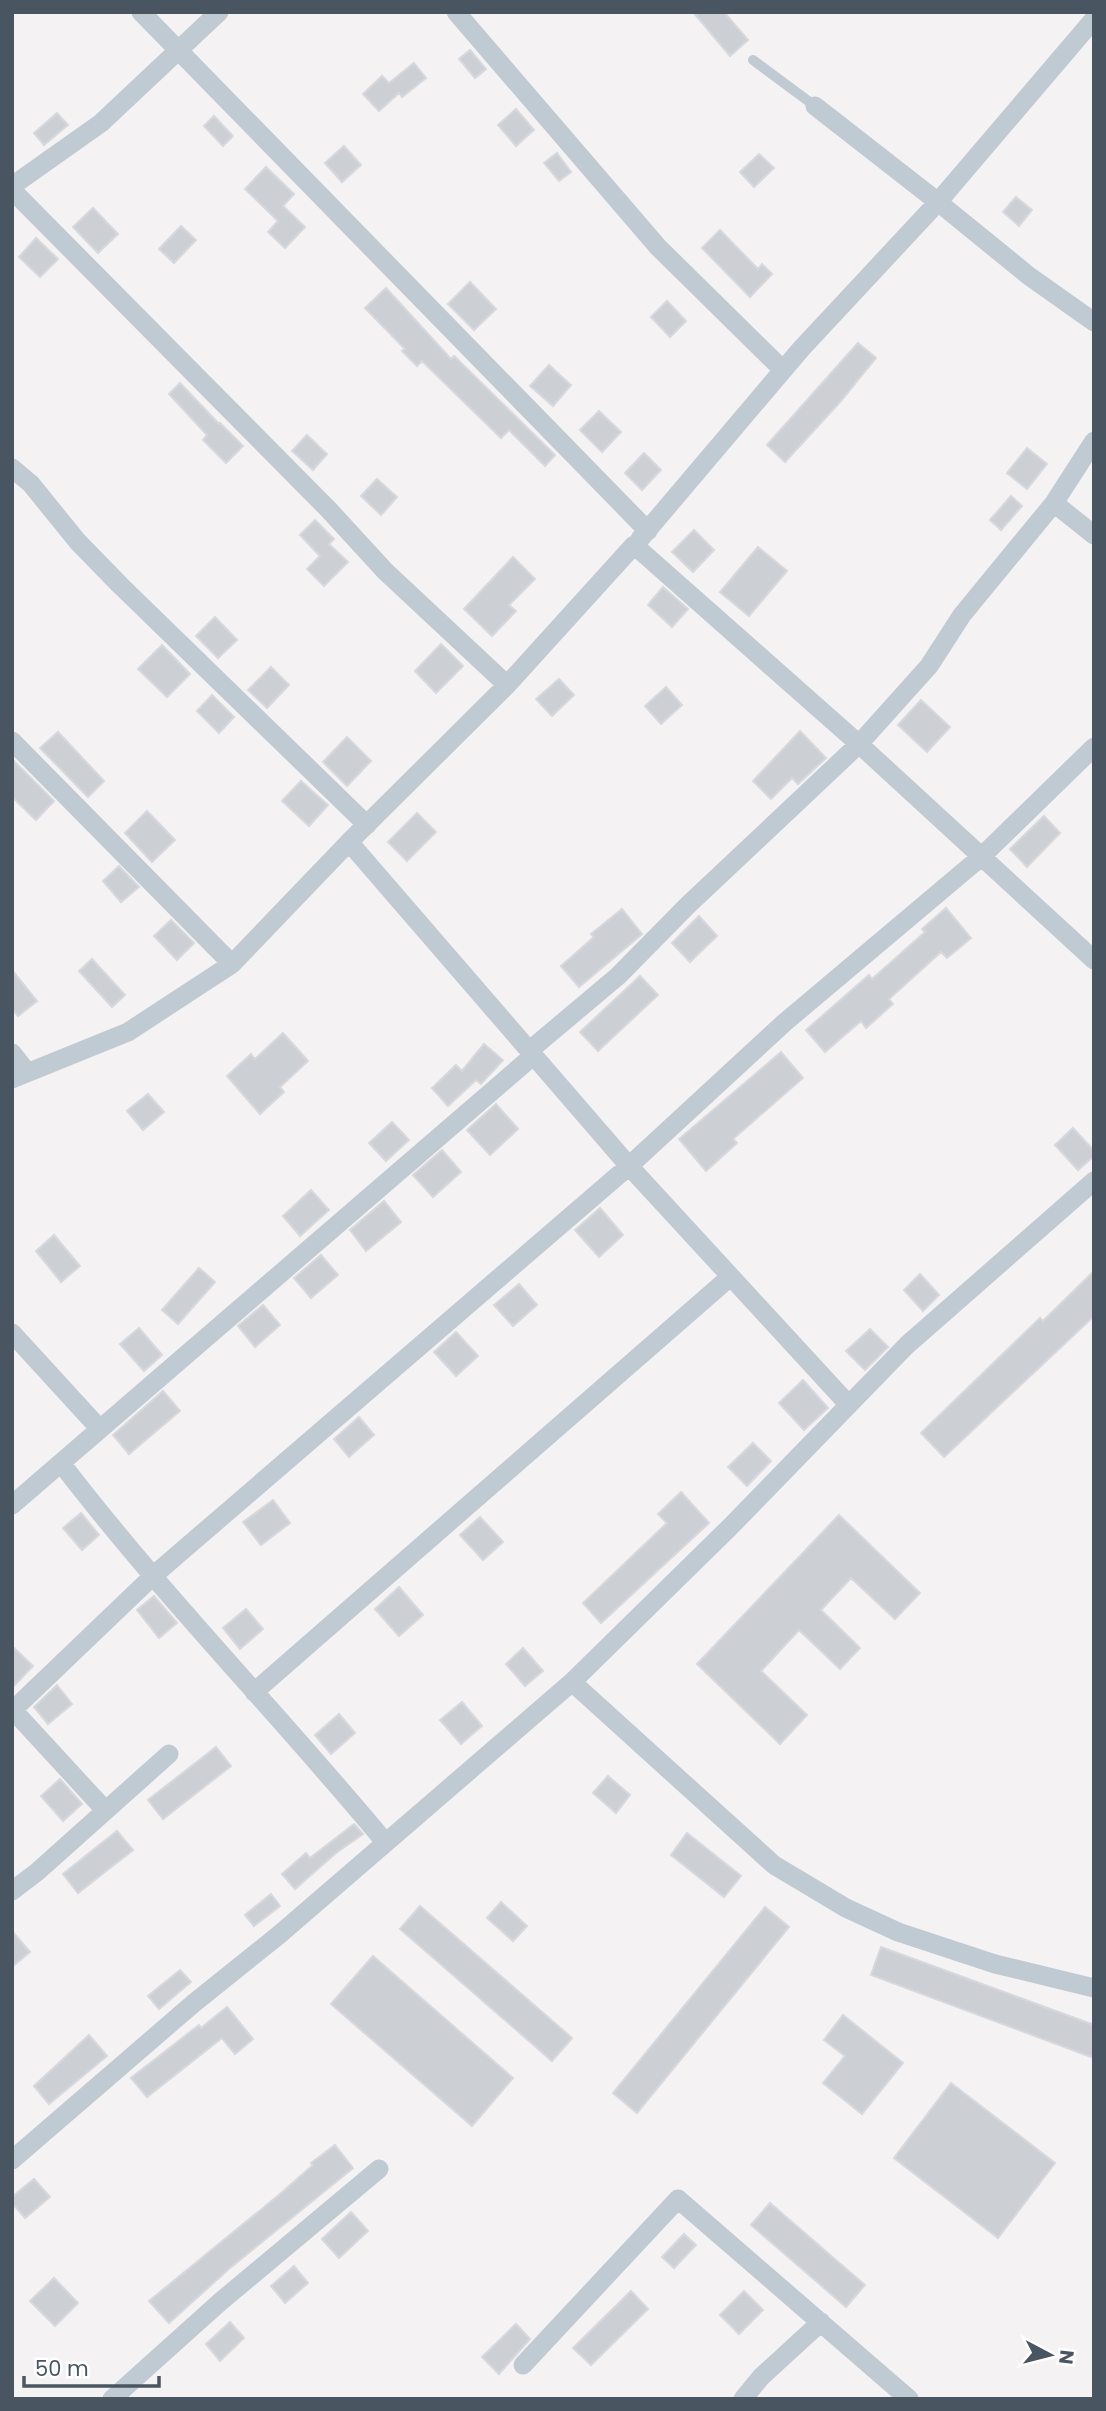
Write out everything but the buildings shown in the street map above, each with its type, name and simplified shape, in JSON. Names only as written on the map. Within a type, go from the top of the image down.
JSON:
[{"type":"street","points":[[141,12],[641,538],[859,744],[1094,960]]},
{"type":"street","points":[[219,12],[101,123],[12,188],[329,510],[385,571],[507,685]]},
{"type":"street","points":[[465,15],[658,247],[783,370]]},
{"type":"street","points":[[12,1053],[20,1075],[128,1032],[232,964],[349,842],[507,685],[641,538],[783,370],[938,202],[1094,19]]},
{"type":"street","points":[[815,106],[1029,276],[1094,322]]},
{"type":"street","points":[[12,1504],[167,1373],[618,976],[688,905],[859,744],[929,666],[962,615],[1054,503],[1094,441]]},
{"type":"street","points":[[12,468],[31,484],[78,542],[121,586],[367,825]]},
{"type":"street","points":[[1054,503],[1094,535]]},
{"type":"street","points":[[12,741],[232,964]]},
{"type":"street","points":[[105,1811],[13,1710],[154,1575],[629,1166],[784,1023],[981,857],[1094,747]]},
{"type":"street","points":[[349,842],[629,1166],[848,1404]]},
{"type":"street","points":[[12,2160],[572,1682],[729,1528],[907,1345],[1094,1181]]},
{"type":"street","points":[[254,1692],[730,1277]]},
{"type":"street","points":[[12,1333],[99,1428]]},
{"type":"street","points":[[61,1463],[89,1499],[385,1842]]},
{"type":"street","points":[[572,1682],[774,1865],[846,1908],[898,1932],[995,1964],[1094,1988]]},
{"type":"street","points":[[12,1891],[37,1872],[169,1754]]},
{"type":"street","points":[[112,2399],[220,2302],[379,2169]]},
{"type":"street","points":[[523,2365],[678,2199],[909,2399]]},
{"type":"street","points":[[743,2399],[761,2377],[821,2322]]},
{"type":"lane","points":[[753,60],[815,106]]}]
